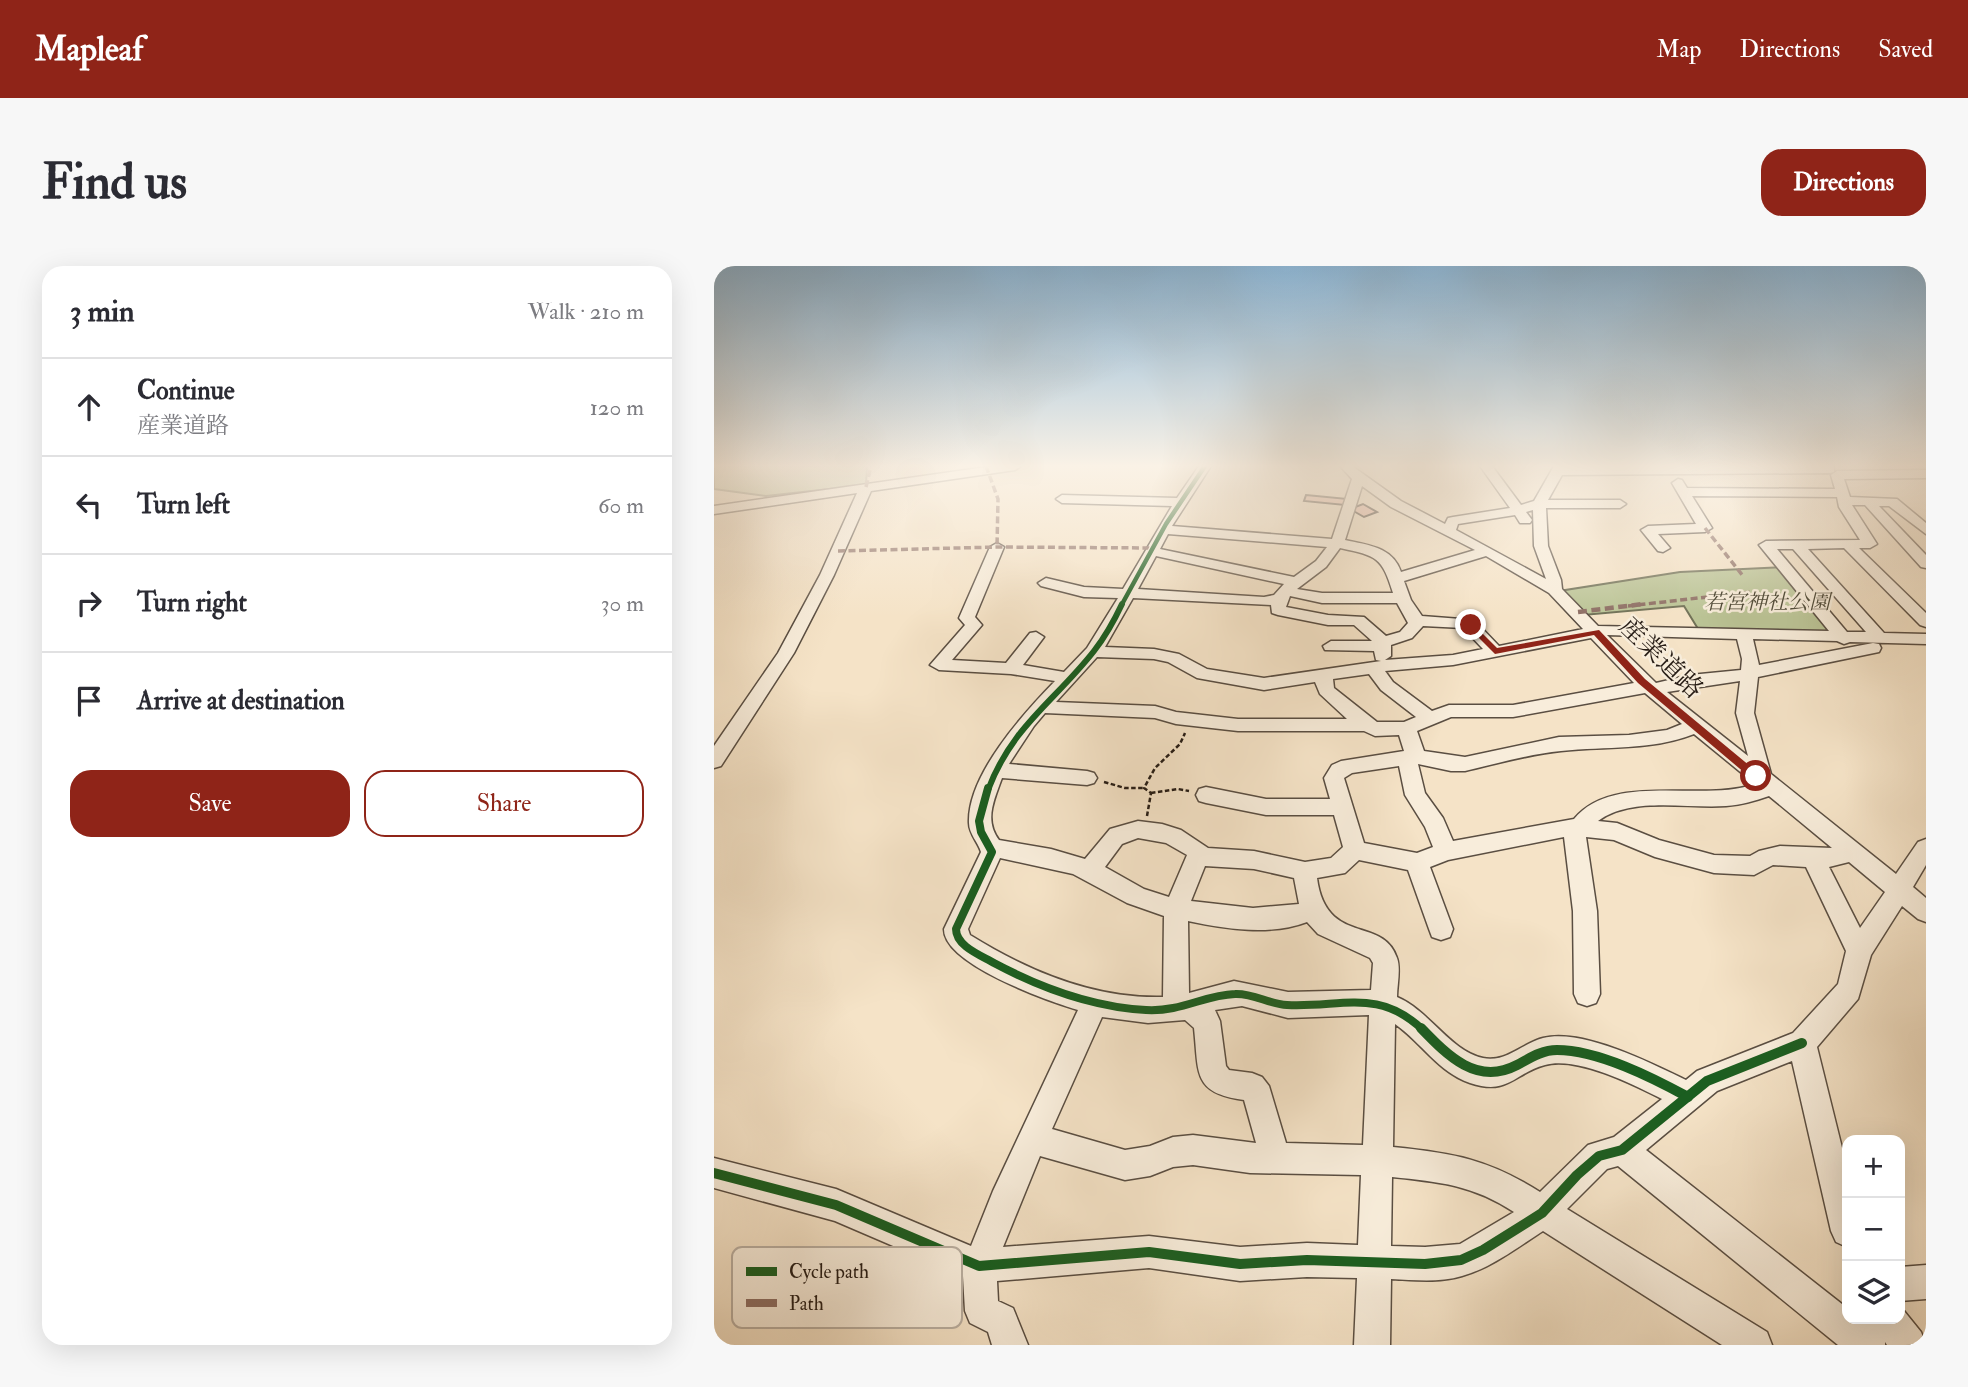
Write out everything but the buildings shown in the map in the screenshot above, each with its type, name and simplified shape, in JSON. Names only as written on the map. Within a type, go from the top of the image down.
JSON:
[{"type":"street","points":[[714,761],[786,653],[827,575],[853,516]]},
{"type":"street","points":[[1172,516],[1110,628],[1093,652],[1027,720],[995,770],[979,821],[981,832],[992,848],[1056,860],[1090,870],[1143,899],[1176,909],[1264,919],[1292,917],[1312,909]]},
{"type":"street","points":[[1046,583],[1084,592],[1215,597],[1264,602],[1287,591],[1321,564],[1336,542],[1342,516]]},
{"type":"street","name":"産業道路","points":[[1420,516],[1554,590],[1651,689],[1926,912]]},
{"type":"street","points":[[1449,531],[1453,521],[1483,516]]},
{"type":"street","points":[[1522,516],[1540,538]]},
{"type":"street","points":[[1539,516],[1540,538],[1545,562],[1554,580],[1554,590]]},
{"type":"street","points":[[1663,548],[1647,530],[1705,528],[1698,516]]},
{"type":"street","points":[[1844,639],[1766,545],[1870,544],[1853,516]]},
{"type":"street","points":[[1883,516],[1926,564]]},
{"type":"street","points":[[1909,516],[1926,530]]},
{"type":"street","points":[[1163,529],[1278,540],[1336,542],[1378,552],[1392,566],[1402,597],[1415,621],[1412,630],[1382,644],[1331,646]]},
{"type":"street","points":[[1904,537],[1926,537]]},
{"type":"street","points":[[1323,677],[1326,690],[1366,725],[1375,729],[1406,728],[1428,717],[1449,711],[1513,711],[1603,693],[1651,689],[1750,674],[1780,665],[1893,643],[1796,544]]},
{"type":"street","points":[[1847,544],[1926,622]]},
{"type":"street","points":[[997,547],[967,618],[974,625],[939,665],[1011,669],[1069,678]]},
{"type":"street","points":[[1151,551],[1287,591],[1322,598],[1402,597]]},
{"type":"street","points":[[1397,578],[1487,551]]},
{"type":"street","points":[[1287,591],[1278,610],[1328,620],[1358,620],[1382,644]]},
{"type":"street","points":[[1415,621],[1468,623],[1495,651]]},
{"type":"street","points":[[1093,652],[1154,654],[1173,658],[1203,674],[1264,684],[1379,667],[1453,660],[1596,632],[1926,639]]},
{"type":"street","points":[[1587,994],[1585,911],[1575,827],[1593,812],[1618,805],[1682,797],[1744,796],[1763,782],[1745,713],[1751,659],[1744,636]]},
{"type":"street","points":[[1011,669],[1036,637]]},
{"type":"street","points":[[1382,644],[1379,667],[1387,686],[1428,717]]},
{"type":"street","points":[[1040,707],[1155,712],[1238,725],[1366,725]]},
{"type":"street","points":[[1355,850],[1334,778],[1339,770],[1348,766],[1411,757],[1465,765],[1559,744],[1629,742],[1657,738],[1683,732],[1695,726]]},
{"type":"street","points":[[1406,728],[1415,795],[1435,824],[1446,851]]},
{"type":"street","points":[[995,770],[1087,778]]},
{"type":"street","points":[[1206,795],[1266,807],[1344,807]]},
{"type":"street","points":[[1355,850],[1417,862],[1446,851],[1575,827],[1617,832],[1675,855],[1735,867],[1754,866],[1763,857],[1780,853],[1813,858],[1854,852]]},
{"type":"street","points":[[1090,870],[1118,835],[1142,830],[1188,842],[1200,854],[1254,860],[1306,871],[1337,866],[1355,850]]},
{"type":"street","points":[[992,848],[956,929],[956,936],[968,947],[1031,981],[1096,1003],[1151,1010],[1182,1007],[1239,993],[1285,1005],[1384,1005],[1413,1022],[1456,1064],[1471,1070],[1491,1074],[1515,1066],[1549,1049],[1596,1057],[1670,1086],[1688,1097]]},
{"type":"street","points":[[962,1259],[979,1266],[1149,1252],[1240,1264],[1307,1260],[1424,1264],[1461,1260],[1483,1250],[1542,1213],[1577,1175],[1600,1156],[1622,1150],[1707,1081],[1802,1044],[1849,990],[1859,951],[1926,848]]},
{"type":"street","points":[[1182,1007],[1176,909],[1200,854]]},
{"type":"street","points":[[1813,858],[1859,951]]},
{"type":"street","points":[[1417,862],[1441,929]]},
{"type":"street","points":[[1306,871],[1312,909],[1320,921],[1338,933],[1378,948],[1386,961],[1372,1263],[1372,1345]]},
{"type":"street","points":[[1010,1345],[1000,1320],[982,1311],[979,1266],[1004,1202],[1096,1003]]},
{"type":"street","points":[[1182,1007],[1207,1021],[1213,1072],[1222,1083],[1252,1087],[1258,1096],[1275,1157]]},
{"type":"street","points":[[1802,1044],[1842,1210]]},
{"type":"street","points":[[1033,1139],[1125,1165],[1150,1161],[1173,1152],[1193,1150],[1250,1158],[1376,1160],[1467,1172],[1499,1184],[1754,1345]]},
{"type":"street","points":[[1622,1150],[1867,1345]]},
{"type":"street","points":[[714,1173],[836,1205],[934,1247]]},
{"type":"street","points":[[1905,1284],[1926,1282]]},
{"type":"street","points":[[1866,1324],[1867,1345]]},
{"type":"street","points":[[1893,1324],[1908,1345]]},
{"type":"path","points":[[1144,788],[1154,768],[1180,744],[1190,719]]},
{"type":"path","points":[[1087,778],[1125,788],[1144,788],[1151,793],[1178,789],[1206,795]]},
{"type":"path","points":[[1142,830],[1151,793]]},
{"type":"green space","name":"若宮神社公園","points":[[1784,567],[1838,640],[1700,632],[1684,606],[1583,615],[1559,591],[1680,572]]},
{"type":"marked path","points":[[997,547],[998,516]]},
{"type":"marked path","points":[[1705,528],[1743,576]]},
{"type":"marked path","points":[[838,551],[997,547],[1152,548]]},
{"type":"marked path","points":[[1578,612],[1751,592]]},
{"type":"cycle path","points":[[1171,516],[1110,627],[1093,652],[1027,721],[995,770],[979,821],[981,832],[992,852],[956,929],[956,936],[961,943],[1009,971],[1036,983],[1064,994],[1120,1008],[1175,1009],[1234,994],[1288,1005],[1376,1003],[1388,1006],[1413,1020],[1444,1052],[1470,1069],[1486,1073],[1502,1072],[1545,1051],[1575,1052],[1617,1065],[1688,1097]]},
{"type":"cycle path","points":[[962,1259],[979,1266],[1149,1252],[1240,1264],[1307,1260],[1425,1264],[1461,1260],[1483,1250],[1542,1213],[1577,1175],[1599,1156],[1622,1150],[1707,1081],[1802,1043]]},
{"type":"cycle path","points":[[714,1173],[836,1205],[934,1247]]},
{"type":"route","points":[[1471,625],[1495,651],[1596,632],[1642,681],[1756,776]]}]
